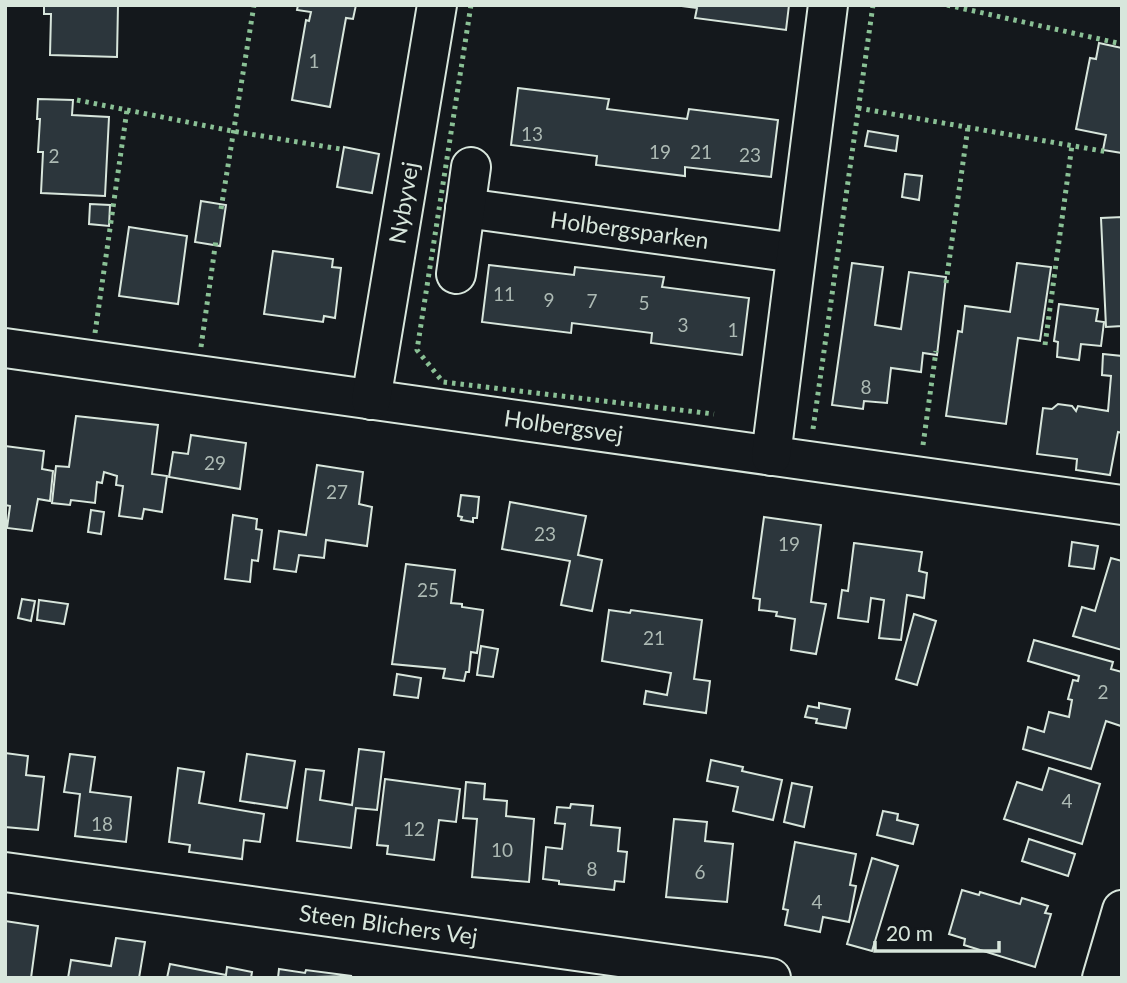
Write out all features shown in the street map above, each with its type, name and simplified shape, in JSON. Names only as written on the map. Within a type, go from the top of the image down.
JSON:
[{"type":"street","name":"Nybyvej","points":[[371,400],[437,5]]},
{"type":"street","points":[[771,456],[828,5]]},
{"type":"street","points":[[456,274],[471,167]]},
{"type":"street","name":"Holbergsparken","points":[[465,208],[796,253]]},
{"type":"street","name":"Holbergsvej","points":[[5,348],[1122,505]]},
{"type":"street","name":"Steen Blichers Vej","points":[[5,872],[771,978]]},
{"type":"street","points":[[1102,978],[1122,910]]},
{"type":"building","points":[[44,5],[118,5],[117,57],[50,55],[51,14],[44,14]]},
{"type":"building","points":[[298,5],[356,5],[353,19],[346,18],[330,107],[292,100],[306,20],[309,21],[311,12],[297,10]]},
{"type":"building","points":[[674,5],[789,5],[786,30],[695,18],[697,8]]},
{"type":"building","points":[[1099,43],[1122,48],[1122,153],[1103,150],[1106,135],[1076,129],[1090,58],[1096,59]]},
{"type":"building","points":[[518,88],[609,99],[607,109],[687,119],[689,109],[778,120],[771,177],[685,167],[685,176],[596,165],[597,156],[511,145]]},
{"type":"building","points":[[38,99],[73,100],[72,115],[109,117],[105,196],[41,193],[43,152],[38,152]]},
{"type":"building","points":[[868,131],[898,136],[896,151],[865,146]]},
{"type":"building","points":[[344,147],[379,154],[372,193],[337,187]]},
{"type":"building","points":[[905,174],[922,176],[919,200],[902,197]]},
{"type":"building","points":[[201,201],[226,205],[220,246],[195,242]]},
{"type":"building","points":[[90,204],[110,205],[109,226],[89,224]]},
{"type":"building","points":[[1122,217],[1122,326],[1106,327],[1101,218]]},
{"type":"building","points":[[129,227],[187,236],[178,304],[119,296]]},
{"type":"building","points":[[273,251],[333,259],[332,267],[341,268],[335,318],[324,316],[323,322],[264,314]]},
{"type":"building","points":[[852,263],[883,267],[875,325],[901,329],[909,272],[946,277],[937,355],[923,353],[921,372],[891,368],[887,403],[864,401],[863,409],[832,405]]},
{"type":"building","points":[[1017,263],[1051,267],[1040,341],[1018,338],[1006,424],[946,416],[958,331],[962,332],[965,306],[1010,312]]},
{"type":"building","points":[[489,265],[574,275],[575,267],[664,277],[662,287],[749,298],[742,355],[651,343],[652,333],[572,323],[571,333],[482,322]]},
{"type":"building","points":[[1059,304],[1098,309],[1096,321],[1104,322],[1101,346],[1081,344],[1079,360],[1057,357],[1058,342],[1054,341]]},
{"type":"building","points":[[1103,354],[1122,356],[1122,433],[1118,432],[1110,475],[1076,470],[1077,459],[1037,454],[1043,408],[1052,409],[1058,404],[1072,406],[1076,411],[1078,406],[1108,411],[1111,376],[1102,375]]},
{"type":"building","points":[[76,416],[158,425],[152,474],[167,476],[162,512],[144,509],[142,519],[119,516],[123,486],[116,485],[117,476],[104,472],[102,483],[97,482],[95,503],[71,500],[70,505],[52,503],[56,466],[69,467]]},
{"type":"building","points":[[191,435],[246,443],[240,489],[169,477],[173,452],[188,454]]},
{"type":"building","points":[[5,446],[44,451],[42,469],[53,471],[50,501],[38,499],[32,531],[7,528],[10,506],[5,505]]},
{"type":"building","points":[[317,465],[363,472],[359,504],[372,507],[367,546],[326,540],[324,558],[299,555],[296,572],[274,569],[279,531],[306,535]]},
{"type":"building","points":[[461,495],[479,497],[477,518],[473,518],[473,522],[461,520],[462,517],[458,516]]},
{"type":"building","points":[[510,502],[586,516],[578,555],[602,560],[592,611],[561,605],[570,561],[502,549]]},
{"type":"building","points":[[91,510],[104,512],[101,534],[88,532]]},
{"type":"building","points":[[233,515],[257,519],[256,529],[262,530],[258,561],[252,560],[250,582],[225,579]]},
{"type":"building","points":[[764,517],[821,525],[811,602],[826,604],[816,654],[791,650],[795,619],[776,616],[777,612],[759,610],[760,599],[753,598]]},
{"type":"building","points":[[1072,542],[1098,546],[1094,569],[1069,566]]},
{"type":"building","points":[[854,543],[922,552],[919,571],[927,573],[924,598],[907,595],[901,640],[879,638],[884,600],[871,598],[868,622],[838,618],[842,590],[848,591]]},
{"type":"building","points":[[1111,558],[1122,561],[1122,650],[1073,636],[1082,607],[1095,611]]},
{"type":"building","points":[[406,564],[455,570],[451,603],[483,610],[477,653],[471,652],[469,672],[466,672],[464,681],[443,678],[445,669],[392,664]]},
{"type":"building","points":[[22,599],[35,601],[31,621],[18,618]]},
{"type":"building","points":[[39,600],[68,604],[64,624],[37,620]]},
{"type":"building","points":[[609,610],[630,613],[631,610],[702,620],[694,679],[710,681],[706,713],[644,704],[646,691],[667,695],[671,673],[602,661]]},
{"type":"building","points":[[914,614],[936,621],[917,685],[896,679]]},
{"type":"building","points":[[1034,640],[1113,662],[1111,669],[1122,672],[1121,726],[1106,721],[1091,769],[1023,749],[1028,727],[1044,732],[1049,712],[1069,717],[1072,700],[1068,699],[1073,680],[1078,681],[1079,676],[1028,661]]},
{"type":"building","points":[[481,646],[498,649],[493,677],[477,675]]},
{"type":"building","points":[[397,674],[421,678],[418,698],[394,695]]},
{"type":"building","points":[[819,703],[850,709],[846,728],[816,723],[817,719],[805,717],[808,706],[819,708]]},
{"type":"building","points":[[359,749],[384,752],[377,810],[356,808],[351,848],[297,841],[306,769],[324,771],[320,800],[352,805]]},
{"type":"building","points":[[5,753],[28,756],[26,775],[44,777],[38,830],[5,827]]},
{"type":"building","points":[[70,754],[95,757],[90,792],[131,797],[126,842],[75,836],[80,794],[64,792]]},
{"type":"building","points":[[247,754],[295,761],[287,808],[240,801]]},
{"type":"building","points":[[711,760],[743,767],[742,771],[782,780],[773,820],[733,811],[738,787],[707,781]]},
{"type":"building","points":[[178,768],[204,772],[199,803],[264,814],[260,842],[244,840],[242,859],[189,852],[190,845],[169,842]]},
{"type":"building","points":[[1049,768],[1100,784],[1082,844],[1004,819],[1017,782],[1042,790]]},
{"type":"building","points":[[385,779],[460,789],[456,822],[439,820],[434,860],[387,854],[388,846],[377,845]]},
{"type":"building","points":[[466,782],[485,784],[484,799],[507,801],[506,816],[534,819],[529,882],[472,877],[477,819],[463,818]]},
{"type":"building","points":[[792,783],[812,787],[804,827],[784,822]]},
{"type":"building","points":[[571,804],[593,806],[591,825],[620,828],[618,851],[627,852],[624,882],[615,881],[614,890],[559,884],[559,881],[543,879],[546,847],[562,849],[565,824],[555,823],[557,807],[570,808]]},
{"type":"building","points":[[883,811],[898,814],[897,820],[918,825],[913,844],[877,835]]},
{"type":"building","points":[[674,819],[707,822],[705,841],[733,844],[727,902],[666,897]]},
{"type":"building","points":[[1029,839],[1075,854],[1068,876],[1022,861]]},
{"type":"building","points":[[795,842],[856,854],[850,885],[856,886],[849,922],[823,917],[820,932],[785,925],[788,910],[783,909]]},
{"type":"building","points":[[872,858],[898,866],[872,951],[847,944]]},
{"type":"building","points":[[962,890],[979,895],[980,892],[1020,904],[1022,898],[1048,906],[1045,913],[1051,914],[1035,967],[964,945],[965,939],[949,934]]},
{"type":"building","points":[[5,921],[38,926],[31,978],[5,978]]},
{"type":"building","points":[[116,938],[145,942],[139,978],[68,978],[71,960],[111,966]]},
{"type":"building","points":[[170,964],[226,975],[227,967],[252,972],[251,978],[167,978]]},
{"type":"building","points":[[279,969],[305,973],[306,970],[352,976],[278,978]]},
{"type":"hedge","points":[[221,209],[254,5]]},
{"type":"hedge","points":[[471,5],[417,350],[443,382],[714,414]]},
{"type":"hedge","points":[[813,429],[873,5]]},
{"type":"hedge","points":[[947,5],[1122,44]]},
{"type":"hedge","points":[[77,100],[340,149]]},
{"type":"hedge","points":[[858,108],[1108,152]]},
{"type":"hedge","points":[[95,333],[127,110]]},
{"type":"hedge","points":[[946,283],[968,127]]},
{"type":"hedge","points":[[1045,345],[1072,145]]},
{"type":"hedge","points":[[201,347],[216,240]]},
{"type":"hedge","points":[[923,445],[936,351]]}]
